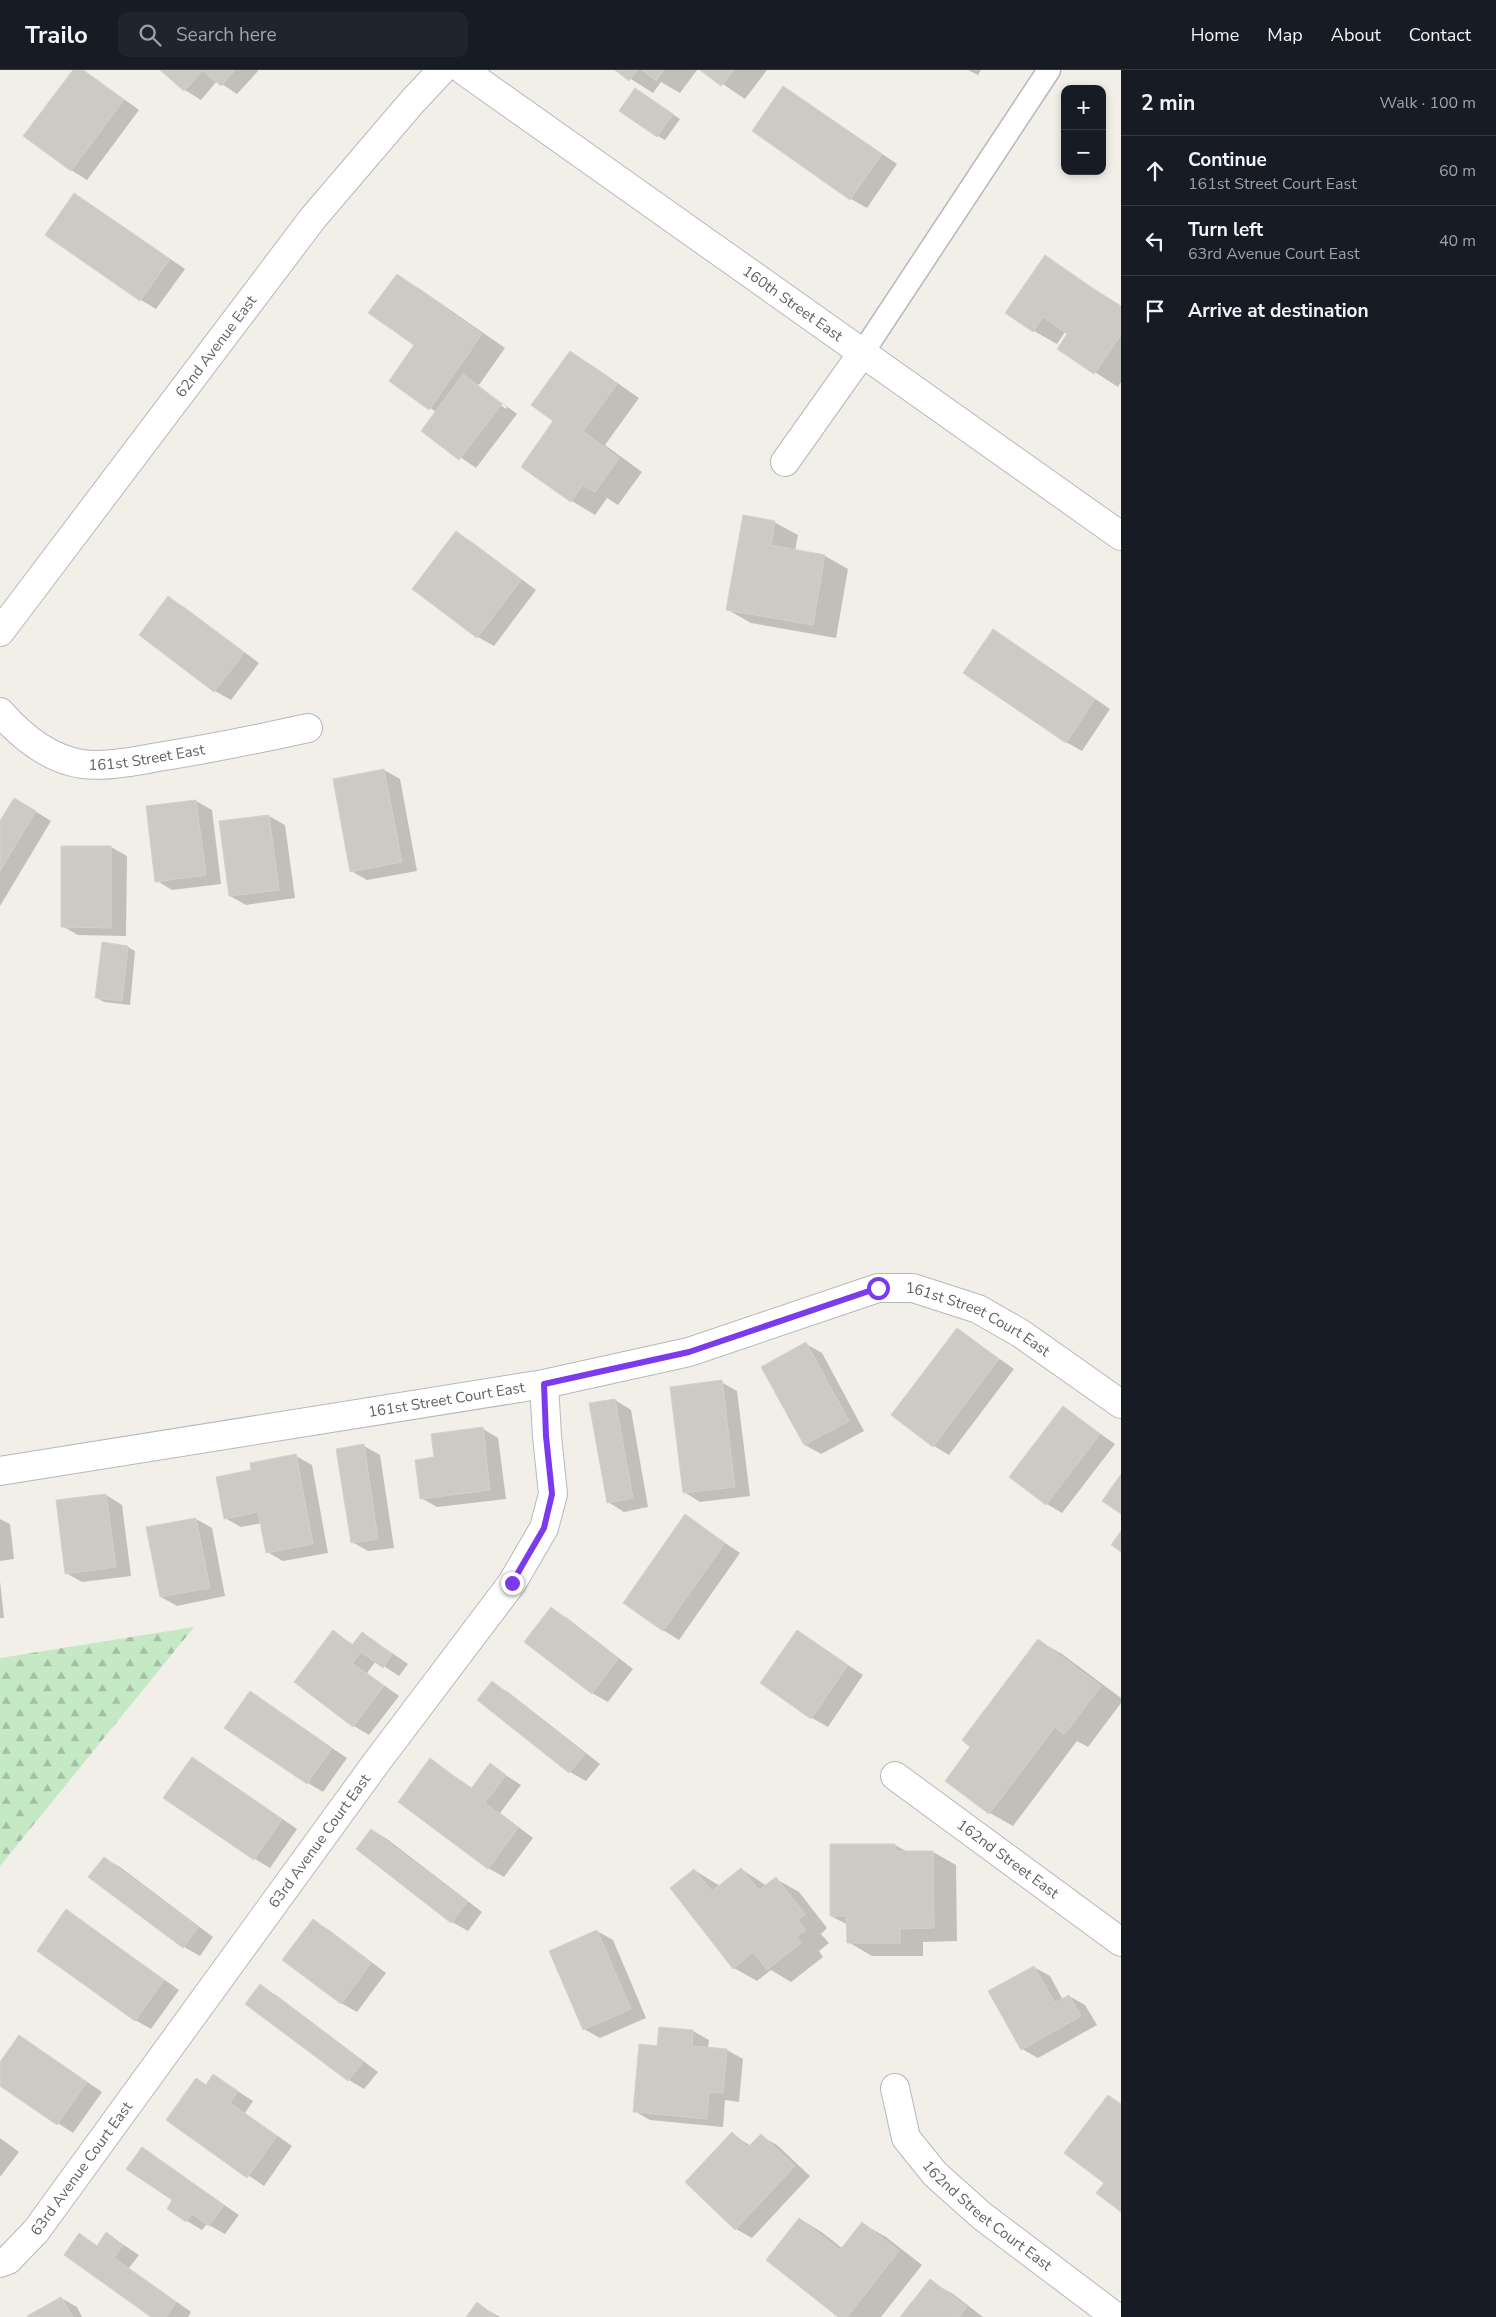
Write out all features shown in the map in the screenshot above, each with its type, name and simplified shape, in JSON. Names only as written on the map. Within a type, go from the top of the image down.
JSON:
[{"type":"street","name":"62nd Avenue East","points":[[0,632],[313,218],[412,102],[442,70]]},
{"type":"street","name":"160th Street East","points":[[464,70],[1121,536]]},
{"type":"street","points":[[785,462],[863,352]]},
{"type":"street","name":"161st Street East","points":[[0,712],[18,732],[49,753],[82,764],[133,762],[223,747],[308,728]]},
{"type":"street","name":"161st Street Court East","points":[[0,1471],[544,1384],[689,1352],[878,1288],[913,1288],[978,1309],[1020,1333],[1121,1404]]},
{"type":"street","name":"63rd Avenue Court East","points":[[0,2263],[8,2260],[36,2231],[376,1763],[512,1583],[544,1528],[552,1494],[546,1436],[544,1384]]},
{"type":"street","name":"162nd Street East","points":[[894,1776],[1121,1942]]},
{"type":"street","name":"162nd Street Court East","points":[[895,2088],[906,2138],[935,2174],[982,2216],[1116,2317]]},
{"type":"lane","points":[[863,352],[1049,70]]},
{"type":"green space","points":[[194,1627],[0,1866],[0,1658]]},
{"type":"building","points":[[73,70],[83,70],[124,100],[71,171],[23,136]]},
{"type":"building","points":[[160,70],[235,70],[221,86],[203,71],[184,91]]},
{"type":"building","points":[[615,70],[637,70],[629,81]]},
{"type":"building","points":[[642,70],[664,70],[656,81]]},
{"type":"building","points":[[700,70],[734,70],[721,86]]},
{"type":"building","points":[[783,86],[882,154],[850,200],[752,131]]},
{"type":"building","points":[[635,88],[673,114],[657,137],[619,111]]},
{"type":"building","points":[[74,193],[170,259],[140,301],[45,235]]},
{"type":"building","points":[[1045,255],[1121,308],[1121,335],[1094,374],[1057,349],[1067,334],[1043,317],[1033,332],[1005,313]]},
{"type":"building","points":[[397,274],[482,334],[429,410],[389,381],[414,345],[368,313]]},
{"type":"building","points":[[570,351],[617,384],[583,431],[619,458],[595,492],[583,485],[571,502],[521,467],[553,421],[531,405]]},
{"type":"building","points":[[463,374],[502,404],[459,460],[421,431]]},
{"type":"building","points":[[743,515],[775,521],[771,545],[825,555],[813,625],[726,610]]},
{"type":"building","points":[[456,531],[521,580],[477,638],[412,589]]},
{"type":"building","points":[[168,596],[244,653],[214,692],[139,635]]},
{"type":"building","points":[[993,629],[1095,699],[1066,743],[963,673]]},
{"type":"building","points":[[384,769],[402,862],[350,872],[333,779]]},
{"type":"building","points":[[14,798],[36,811],[0,871],[0,821]]},
{"type":"building","points":[[196,800],[206,875],[155,882],[146,806]]},
{"type":"building","points":[[269,815],[279,890],[229,896],[219,821]]},
{"type":"building","points":[[61,846],[111,846],[111,928],[61,927]]},
{"type":"building","points":[[102,942],[128,946],[122,1001],[95,998]]},
{"type":"building","points":[[957,1328],[999,1359],[933,1447],[891,1415]]},
{"type":"building","points":[[806,1342],[849,1421],[804,1445],[761,1367]]},
{"type":"building","points":[[722,1380],[735,1487],[683,1493],[670,1387]]},
{"type":"building","points":[[615,1399],[633,1498],[607,1503],[589,1403]]},
{"type":"building","points":[[1063,1406],[1100,1434],[1046,1505],[1009,1477]]},
{"type":"building","points":[[483,1427],[490,1490],[420,1499],[415,1460],[434,1457],[431,1434]]},
{"type":"building","points":[[364,1444],[378,1539],[351,1543],[336,1449]]},
{"type":"building","points":[[296,1454],[313,1544],[266,1553],[258,1512],[224,1519],[216,1477],[251,1470],[250,1463]]},
{"type":"building","points":[[1121,1474],[1121,1514],[1102,1501]]},
{"type":"building","points":[[106,1494],[116,1567],[65,1574],[56,1500]]},
{"type":"building","points":[[685,1514],[725,1543],[663,1631],[623,1603]]},
{"type":"building","points":[[196,1518],[210,1588],[160,1597],[146,1527]]},
{"type":"building","points":[[1121,1531],[1121,1552],[1111,1545]]},
{"type":"building","points":[[551,1607],[618,1659],[592,1694],[524,1642]]},
{"type":"building","points":[[333,1630],[352,1645],[362,1632],[392,1654],[383,1668],[361,1652],[352,1663],[384,1686],[353,1727],[294,1682]]},
{"type":"building","points":[[797,1630],[848,1665],[811,1719],[760,1683]]},
{"type":"building","points":[[1038,1639],[1101,1686],[1064,1735],[1055,1727],[989,1814],[945,1781],[970,1747],[962,1740]]},
{"type":"building","points":[[492,1681],[585,1754],[569,1773],[477,1700]]},
{"type":"building","points":[[250,1691],[332,1748],[307,1784],[224,1728]]},
{"type":"building","points":[[192,1757],[282,1819],[254,1860],[163,1798]]},
{"type":"building","points":[[430,1758],[471,1789],[490,1763],[506,1775],[485,1803],[518,1828],[488,1869],[398,1802]]},
{"type":"building","points":[[371,1829],[467,1902],[451,1923],[356,1849]]},
{"type":"building","points":[[830,1844],[895,1844],[896,1851],[933,1851],[934,1928],[900,1929],[900,1943],[847,1943],[846,1916],[830,1916]]},
{"type":"building","points":[[104,1857],[198,1927],[183,1948],[88,1877]]},
{"type":"building","points":[[741,1868],[759,1890],[776,1877],[805,1914],[798,1920],[806,1930],[796,1937],[801,1943],[767,1970],[753,1952],[733,1969],[670,1888],[694,1869],[712,1891]]},
{"type":"building","points":[[66,1909],[164,1980],[135,2021],[37,1951]]},
{"type":"building","points":[[313,1919],[371,1963],[341,2004],[282,1960]]},
{"type":"building","points":[[597,1930],[631,2009],[583,2030],[549,1951]]},
{"type":"building","points":[[1034,1966],[1055,2003],[1069,1995],[1081,2016],[1021,2050],[988,1991]]},
{"type":"building","points":[[260,1984],[363,2062],[348,2081],[245,2004]]},
{"type":"building","points":[[659,2027],[693,2030],[692,2046],[727,2049],[723,2093],[709,2092],[707,2119],[633,2112],[639,2044],[657,2046]]},
{"type":"building","points":[[19,2035],[87,2082],[57,2125],[0,2086],[0,2062]]},
{"type":"building","points":[[213,2074],[238,2091],[230,2103],[277,2136],[247,2178],[166,2120],[196,2078],[206,2085]]},
{"type":"building","points":[[1108,2095],[1121,2104],[1121,2212],[1096,2193],[1104,2183],[1064,2153]]},
{"type":"building","points":[[732,2132],[748,2147],[761,2134],[795,2166],[735,2230],[685,2182]]},
{"type":"building","points":[[142,2147],[224,2205],[209,2226],[192,2214],[186,2222],[167,2209],[172,2200],[126,2169]]},
{"type":"building","points":[[799,2218],[840,2250],[862,2222],[899,2251],[847,2317],[838,2317],[766,2260]]},
{"type":"building","points":[[106,2232],[123,2245],[114,2258],[176,2302],[166,2317],[151,2317],[64,2255],[79,2233],[97,2246]]},
{"type":"building","points":[[930,2279],[967,2307],[959,2317],[900,2317]]},
{"type":"building","points":[[61,2297],[73,2317],[27,2316]]},
{"type":"building","points":[[477,2302],[496,2317],[466,2317]]},
{"type":"route","points":[[512,1583],[544,1528],[552,1494],[546,1436],[544,1384],[689,1352],[842,1298],[878,1288]]}]
